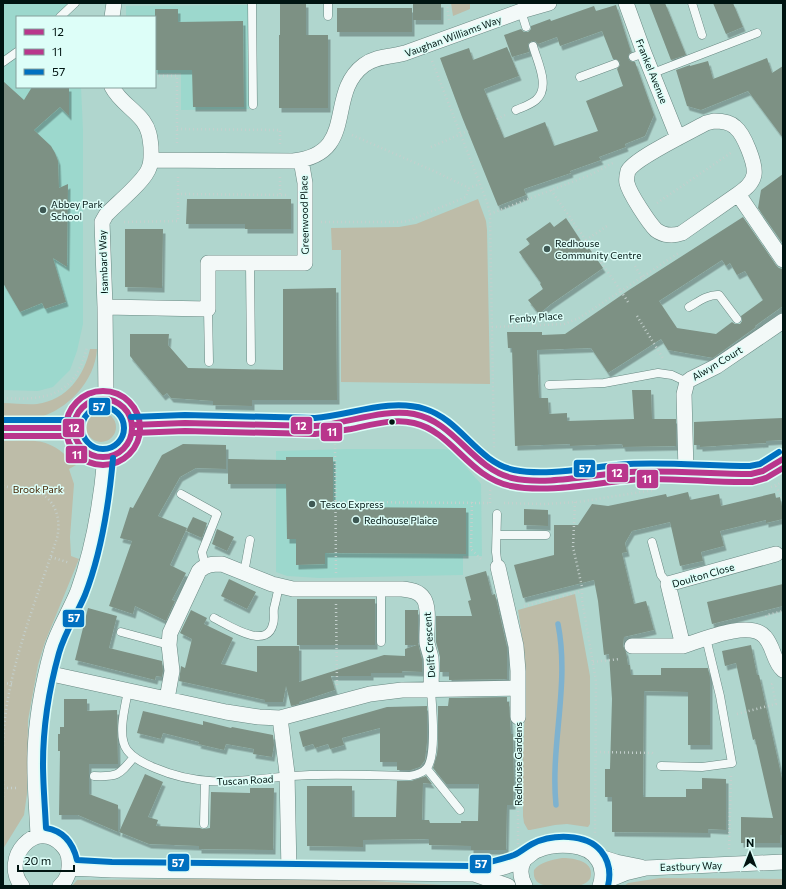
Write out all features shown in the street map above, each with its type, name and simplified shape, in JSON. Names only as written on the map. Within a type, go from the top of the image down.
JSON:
[{"type":"street","points":[[112,16],[114,3]]},
{"type":"street","name":"Vaughan Williams Way","points":[[151,160],[301,160],[318,153],[331,142],[339,125],[343,98],[352,78],[363,66],[376,59],[398,55],[426,46],[521,11],[549,3]]},
{"type":"street","name":"Frankel Avenue","points":[[626,3],[638,55],[653,73],[678,138]]},
{"type":"street","name":"Isambard Way","points":[[106,398],[102,222],[106,215],[144,177],[150,168],[151,160],[150,139],[146,125],[137,114],[120,99],[113,88]]},
{"type":"street","points":[[721,121],[735,127],[752,157],[754,170],[751,183],[747,188],[688,229],[676,235],[664,234],[657,230],[643,212],[628,186],[627,178],[630,168],[642,158],[678,138],[706,123],[721,121]]},
{"type":"street","name":"Greenwood Place","points":[[208,309],[208,263],[305,263],[305,183],[301,160]]},
{"type":"street","points":[[738,194],[783,260]]},
{"type":"street","points":[[105,307],[208,309]]},
{"type":"street","name":"Alwyn Court","points":[[686,472],[684,394],[687,382],[717,366],[750,338],[783,321]]},
{"type":"street","points":[[106,398],[115,401],[124,407],[130,417],[132,426],[131,438],[125,448],[116,454],[105,457],[94,456],[84,451],[76,440],[74,428],[75,418],[82,407],[93,400],[106,398]]},
{"type":"street","points":[[132,426],[172,423],[298,426],[335,424],[388,414],[424,417],[438,424],[454,436],[478,461],[497,474],[510,478],[533,480],[631,472],[751,474],[763,471],[783,459]]},
{"type":"street","points":[[3,428],[74,428]]},
{"type":"street","points":[[38,836],[35,787],[35,742],[38,718],[55,642],[77,592],[91,550],[100,510],[105,457]]},
{"type":"street","name":"Doulton Close","points":[[683,646],[668,584],[776,554]]},
{"type":"street","name":"Delft Crescent","points":[[205,566],[222,564],[279,587],[293,589],[412,590],[420,594],[426,606],[427,642],[431,657],[431,690]]},
{"type":"street","points":[[167,699],[172,672],[169,645],[170,634],[195,578],[199,571],[205,566]]},
{"type":"street","name":"Redhouse Gardens","points":[[492,566],[508,610],[516,646],[518,717]]},
{"type":"street","points":[[632,646],[683,646],[706,638],[738,630],[753,630],[760,632],[768,641],[776,660],[783,669]]},
{"type":"street","points":[[47,673],[226,712],[259,717],[280,718],[370,694],[402,690],[518,688]]},
{"type":"street","name":"Tuscan Road","points":[[280,718],[287,777],[289,872]]},
{"type":"street","points":[[22,886],[15,877],[12,868],[13,858],[16,849],[23,842],[31,837],[38,836],[50,837],[59,842],[66,849],[70,868],[67,876],[60,886]]},
{"type":"street","name":"Eastbury Way","points":[[473,874],[496,869],[524,860],[539,849],[562,846],[583,849],[594,855],[616,862],[646,868]]},
{"type":"street","points":[[594,855],[601,866],[601,885]]},
{"type":"street","points":[[524,860],[521,868],[521,875],[526,886]]},
{"type":"street","name":"Eastbury Way","points":[[601,885],[625,873],[646,868],[783,862]]},
{"type":"street","points":[[70,868],[112,870],[473,874],[508,886]]},
{"type":"lane","points":[[61,16],[75,3]]},
{"type":"lane","points":[[252,3],[253,105]]},
{"type":"lane","points":[[328,3],[328,16]]},
{"type":"lane","points":[[692,3],[702,35]]},
{"type":"lane","points":[[521,11],[526,27]]},
{"type":"lane","points":[[653,73],[757,33]]},
{"type":"lane","points":[[516,110],[529,105],[537,99],[542,91],[542,77],[532,46]]},
{"type":"lane","points":[[3,62],[16,53]]},
{"type":"lane","points":[[580,77],[615,64]]},
{"type":"lane","points":[[250,263],[251,361]]},
{"type":"lane","points":[[689,307],[714,294],[719,295],[737,319]]},
{"type":"lane","name":"Greenwood Place","points":[[208,309],[209,362]]},
{"type":"lane","points":[[549,385],[604,383],[658,373],[672,375],[687,382]]},
{"type":"lane","points":[[181,494],[216,514],[202,552],[205,566]]},
{"type":"lane","name":"Redhouse Gardens","points":[[492,566],[497,514]]},
{"type":"lane","points":[[496,535],[546,535]]},
{"type":"lane","points":[[244,574],[250,540]]},
{"type":"lane","points":[[652,542],[661,575],[668,584]]},
{"type":"lane","points":[[214,618],[248,635],[256,636],[267,634],[272,629],[274,623],[274,610],[279,587]]},
{"type":"lane","points":[[382,589],[382,642]]},
{"type":"lane","points":[[121,632],[169,645]]},
{"type":"lane","points":[[661,766],[702,767],[732,763],[720,696],[706,638]]},
{"type":"lane","points":[[431,690],[432,757],[427,769],[460,810]]},
{"type":"lane","points":[[94,776],[108,777],[117,774],[121,772],[134,757],[127,750],[123,738],[123,720],[128,691]]},
{"type":"lane","name":"Tuscan Road","points":[[134,757],[164,772],[205,782],[233,782],[310,775],[410,776],[427,769]]},
{"type":"lane","points":[[204,824],[205,782]]},
{"type":"path","points":[[426,46],[487,202],[490,214],[493,448],[496,451]]},
{"type":"path","points":[[121,222],[178,221],[177,76],[156,76]]},
{"type":"path","points":[[350,139],[353,128]]},
{"type":"path","points":[[431,147],[468,131]]},
{"type":"path","points":[[352,134],[469,188],[480,184]]},
{"type":"path","points":[[643,212],[745,143]]},
{"type":"path","points":[[490,214],[598,171],[611,164],[630,168]]},
{"type":"path","points":[[305,211],[319,211],[319,222],[401,222],[408,221],[466,197],[469,188]]},
{"type":"path","points":[[551,190],[628,302]]},
{"type":"path","points":[[178,194],[294,194]]},
{"type":"path","points":[[586,240],[607,226]]},
{"type":"path","name":"Fenby Place","points":[[492,327],[564,324],[580,318],[682,251]]},
{"type":"path","points":[[635,266],[642,277]]},
{"type":"path","points":[[637,316],[661,353],[672,375]]},
{"type":"path","points":[[3,398],[36,399],[58,392],[70,382],[80,370],[88,344]]},
{"type":"path","points":[[335,424],[337,702]]},
{"type":"path","points":[[490,503],[490,491],[497,474]]},
{"type":"path","points":[[766,489],[783,482]]},
{"type":"path","points":[[3,486],[46,497],[57,513],[59,524],[57,538],[20,650],[4,729],[3,747]]},
{"type":"path","points":[[776,486],[783,500]]},
{"type":"path","points":[[336,502],[472,502],[545,504],[575,502],[658,489]]},
{"type":"path","points":[[472,502],[472,549],[492,566]]},
{"type":"path","points":[[575,502],[573,547],[582,591],[582,600],[596,681],[595,839]]},
{"type":"path","points":[[508,610],[582,591]]},
{"type":"path","points":[[593,662],[625,658],[632,646]]},
{"type":"path","points":[[723,717],[776,704],[772,684],[783,669]]},
{"type":"path","points":[[3,683],[12,684]]},
{"type":"path","name":"Redhouse Gardens","points":[[518,717],[518,846]]},
{"type":"path","points":[[596,752],[652,753],[661,766]]},
{"type":"path","points":[[729,864],[732,763]]},
{"type":"path","points":[[3,780],[3,798]]},
{"type":"shaded area","name":"Abbey Park School","points":[[3,3],[66,3],[71,16],[16,16],[16,88],[81,88],[83,130],[83,324],[77,351],[70,370],[53,387],[38,391],[3,390]]},
{"type":"shaded area","points":[[250,5],[249,109],[181,110],[181,73],[156,73],[156,16],[126,16],[126,6]]},
{"type":"shaded area","points":[[348,449],[451,450],[481,484],[482,556],[463,556],[463,575],[319,578],[287,576],[276,572],[276,451]]},
{"type":"green space","points":[[451,3],[470,3],[470,9],[453,16]]},
{"type":"green space","points":[[478,199],[486,221],[487,230],[490,384],[341,382],[341,250],[332,250],[331,228],[399,227],[416,224]]},
{"type":"green space","points":[[90,349],[97,349],[91,372],[85,383],[69,401],[48,414],[37,418],[3,419],[3,403],[37,404],[48,402],[65,392],[79,377]]},
{"type":"green space","points":[[101,412],[112,416],[116,427],[112,438],[101,442],[90,438],[86,427],[90,416]]},
{"type":"green space","name":"Brook Park","points":[[3,441],[43,442],[60,450],[76,465],[69,469],[74,484],[70,537],[71,556],[79,559],[45,642],[38,665],[28,720],[27,794],[24,815],[3,849]]},
{"type":"green space","points":[[575,594],[590,676],[590,824],[588,827],[567,824],[528,830],[524,823],[523,816],[523,751],[526,688],[525,657],[518,610]]},
{"type":"green space","points":[[562,858],[585,863],[590,869],[591,877],[589,880],[584,884],[577,886],[551,886],[538,883],[534,876],[534,870],[546,862]]},
{"type":"green space","points":[[323,878],[460,886],[72,886],[77,880]]},
{"type":"green space","points":[[660,878],[783,879],[783,886],[624,886],[628,883]]},
{"type":"building","points":[[280,3],[306,3],[306,35],[328,35],[328,108],[279,108]]},
{"type":"building","points":[[413,3],[441,3],[441,20],[413,20]]},
{"type":"building","points":[[649,3],[665,3],[686,55],[671,60]]},
{"type":"building","points":[[713,3],[733,3],[743,27],[726,34]]},
{"type":"building","points":[[616,5],[631,52],[628,58],[630,61],[635,62],[654,115],[645,136],[625,144],[626,147],[599,157],[601,160],[570,171],[571,173],[524,189],[526,195],[498,206],[440,58],[469,48],[473,60],[507,47],[519,76],[484,89],[504,138],[545,122],[554,146],[598,131],[586,101],[623,86],[617,69],[620,62],[613,59],[602,31],[560,46],[557,37],[538,44],[535,41],[532,41],[528,44],[529,52],[512,57],[504,35],[521,29],[524,32],[528,32],[531,29],[531,26],[550,19],[551,21],[594,6],[596,11]]},
{"type":"building","points":[[337,8],[412,8],[412,32],[337,32]]},
{"type":"building","points":[[155,9],[178,9],[178,22],[243,21],[244,107],[193,107],[192,70],[156,70]]},
{"type":"building","points":[[767,58],[772,73],[783,66],[783,138],[748,91],[701,110],[687,106],[676,70],[708,61],[713,79]]},
{"type":"building","points":[[3,81],[24,100],[31,88],[69,88],[69,116],[60,107],[34,130],[51,146],[55,153],[58,161],[59,188],[68,184],[67,267],[53,258],[66,302],[45,309],[42,303],[20,312],[3,283]]},
{"type":"building","points":[[783,174],[783,244],[758,208],[761,190]]},
{"type":"building","points":[[187,199],[291,199],[291,229],[245,229],[245,224],[186,224]]},
{"type":"building","points":[[743,217],[776,265],[783,269],[783,306],[713,358],[668,350],[661,339],[608,373],[591,348],[537,350],[539,398],[548,398],[549,414],[567,413],[567,421],[634,419],[632,390],[651,390],[652,419],[676,419],[676,446],[623,447],[622,444],[570,446],[570,444],[515,446],[512,348],[508,348],[507,332],[542,332],[542,335],[565,334],[629,290]],"holes":[[[722,260],[726,266],[730,263],[737,275],[745,271],[763,300],[741,316],[742,321],[740,324],[735,324],[732,322],[716,334],[677,328],[659,301]]]},
{"type":"building","points":[[566,218],[587,250],[589,248],[603,268],[539,314],[528,300],[543,289],[540,284],[541,283],[519,252],[530,244],[526,239],[550,222],[554,227]]},
{"type":"building","points":[[125,229],[163,229],[162,288],[125,287]]},
{"type":"building","points":[[336,288],[337,400],[252,400],[252,406],[213,405],[213,401],[171,398],[167,393],[163,396],[130,356],[130,334],[169,334],[168,345],[188,368],[283,370],[283,289]]},
{"type":"building","points":[[783,418],[783,440],[766,441],[766,443],[700,447],[700,445],[694,445],[694,422]]},
{"type":"building","points":[[183,444],[226,445],[226,469],[196,468],[180,477],[158,516],[187,528],[170,565],[186,573],[172,600],[175,601],[166,621],[135,606],[133,614],[109,606],[132,541],[120,538],[130,507],[133,508],[162,455]]},
{"type":"building","points":[[286,457],[333,457],[333,507],[466,508],[466,554],[325,553],[325,564],[296,565],[296,539],[287,539],[286,484],[228,484],[228,459],[286,460]]},
{"type":"building","points":[[688,492],[690,500],[719,494],[721,506],[775,493],[776,498],[780,497],[783,511],[783,519],[766,523],[766,520],[720,531],[724,546],[701,552],[703,561],[680,566],[670,522],[632,531],[625,543],[627,552],[622,553],[634,604],[646,601],[654,630],[624,637],[623,646],[626,652],[628,665],[630,665],[631,675],[661,675],[661,668],[708,668],[710,677],[710,745],[688,745],[688,692],[644,691],[643,797],[686,797],[686,789],[702,789],[702,778],[726,779],[726,830],[708,829],[708,833],[612,832],[612,797],[605,797],[605,769],[610,769],[612,699],[609,654],[604,655],[594,580],[523,598],[514,565],[554,555],[554,525],[578,525],[592,504],[608,506],[666,494],[667,497]]},
{"type":"building","points":[[524,509],[548,510],[548,526],[524,525]]},
{"type":"building","points":[[193,517],[207,523],[202,538],[186,531]]},
{"type":"building","points":[[217,529],[234,537],[227,551],[212,544]]},
{"type":"building","points":[[486,571],[492,595],[495,594],[507,647],[507,679],[449,680],[449,672],[440,672],[440,657],[436,642],[436,616],[472,616],[468,601],[471,600],[465,577]]},
{"type":"building","points":[[229,579],[256,592],[247,609],[221,596]]},
{"type":"building","points":[[783,584],[783,606],[712,624],[707,602]]},
{"type":"building","points":[[297,599],[375,599],[375,645],[297,645]]},
{"type":"building","points":[[88,608],[117,616],[109,648],[162,661],[162,677],[156,676],[155,680],[75,660]]},
{"type":"building","points":[[191,610],[207,618],[204,624],[233,638],[221,664],[257,672],[257,646],[299,646],[299,682],[384,655],[405,656],[405,649],[417,645],[405,645],[405,610],[418,610],[418,643],[422,659],[422,672],[402,671],[402,673],[371,673],[371,676],[331,676],[335,690],[291,706],[286,686],[283,702],[265,702],[265,700],[179,681],[181,666],[185,668],[192,639],[180,633]]},
{"type":"building","points":[[751,645],[783,783],[783,835],[780,835],[780,843],[741,843],[741,817],[773,818],[755,739],[753,740],[736,663],[725,666],[722,651]]},
{"type":"building","points":[[507,697],[507,702],[509,702],[511,734],[513,734],[514,786],[513,805],[507,805],[506,850],[471,850],[471,846],[429,845],[429,839],[363,840],[363,847],[307,846],[307,786],[352,786],[352,817],[396,817],[397,781],[411,781],[426,776],[432,784],[423,783],[422,820],[429,820],[430,823],[461,823],[461,821],[478,821],[479,784],[446,784],[433,768],[438,743],[438,706],[448,706],[449,698]]},
{"type":"building","points":[[64,699],[87,699],[87,711],[117,710],[118,764],[89,764],[89,794],[118,805],[118,832],[78,815],[59,815],[60,751],[58,751],[58,734],[60,734],[60,727],[64,727]]},
{"type":"building","points":[[427,706],[427,742],[425,760],[420,767],[411,770],[397,770],[397,762],[380,762],[380,728],[342,738],[344,745],[330,749],[328,744],[315,748],[313,744],[303,747],[299,732],[387,707]]},
{"type":"building","points":[[143,711],[203,725],[203,721],[231,728],[273,735],[274,745],[272,757],[253,754],[254,749],[226,744],[224,750],[198,744],[199,742],[163,733],[161,739],[137,733]]},
{"type":"building","points":[[145,774],[163,782],[148,817],[158,820],[156,826],[203,829],[210,828],[211,792],[250,793],[250,788],[274,788],[273,850],[199,849],[199,846],[149,844],[119,832]]},
{"type":"waterway","points":[[556,805],[555,760],[562,670],[558,624]]},
{"type":"transit line","name":"11","points":[[96,391],[110,391],[124,397],[134,407],[140,421],[140,428],[138,442],[134,449],[124,459],[110,465],[96,465],[82,459],[72,449],[66,435],[66,421],[72,407],[82,397],[96,391]]},
{"type":"transit line","name":"12","points":[[97,399],[109,399],[124,407],[132,422],[132,428],[132,434],[124,449],[109,457],[97,457],[82,449],[74,434],[74,422],[82,407],[97,399]]},
{"type":"transit line","name":"57","points":[[131,417],[185,415],[315,418],[384,406],[411,406],[438,414],[449,422],[479,450],[501,466],[528,472],[556,472],[629,464],[750,466],[760,464],[779,452]]},
{"type":"transit line","name":"57","points":[[99,407],[107,407],[115,410],[121,416],[124,428],[121,440],[115,446],[107,449],[99,449],[91,446],[85,440],[82,432],[82,424],[85,416],[91,410],[99,407]]},
{"type":"transit line","name":"12","points":[[132,425],[185,423],[315,426],[390,413],[414,414],[441,426],[486,465],[498,473],[512,478],[540,481],[630,472],[751,474],[763,471],[783,459]]},
{"type":"transit line","name":"57","points":[[3,420],[73,420]]},
{"type":"transit line","name":"11","points":[[133,433],[185,431],[315,434],[398,421],[414,423],[428,428],[440,435],[483,474],[496,481],[511,486],[543,489],[643,479],[752,482],[766,478],[783,468]]},
{"type":"transit line","name":"12","points":[[3,428],[73,428]]},
{"type":"transit line","name":"11","points":[[3,436],[73,436]]},
{"type":"transit line","name":"57","points":[[113,458],[107,510],[96,562],[85,595],[64,638],[59,653],[52,680],[45,722],[43,772],[46,828],[58,832],[67,839],[73,848],[77,860],[112,862],[472,866],[514,855],[530,845],[549,838],[568,837],[587,841],[595,845],[601,851],[608,863],[608,886]]},
{"type":"place","name":"Abbey Park School","points":[[43,210]]},
{"type":"place","name":"Redhouse Community Centre","points":[[547,249]]},
{"type":"place","name":"Tesco Express","points":[[312,504]]},
{"type":"place","name":"Redhouse Plaice","points":[[356,520]]}]
